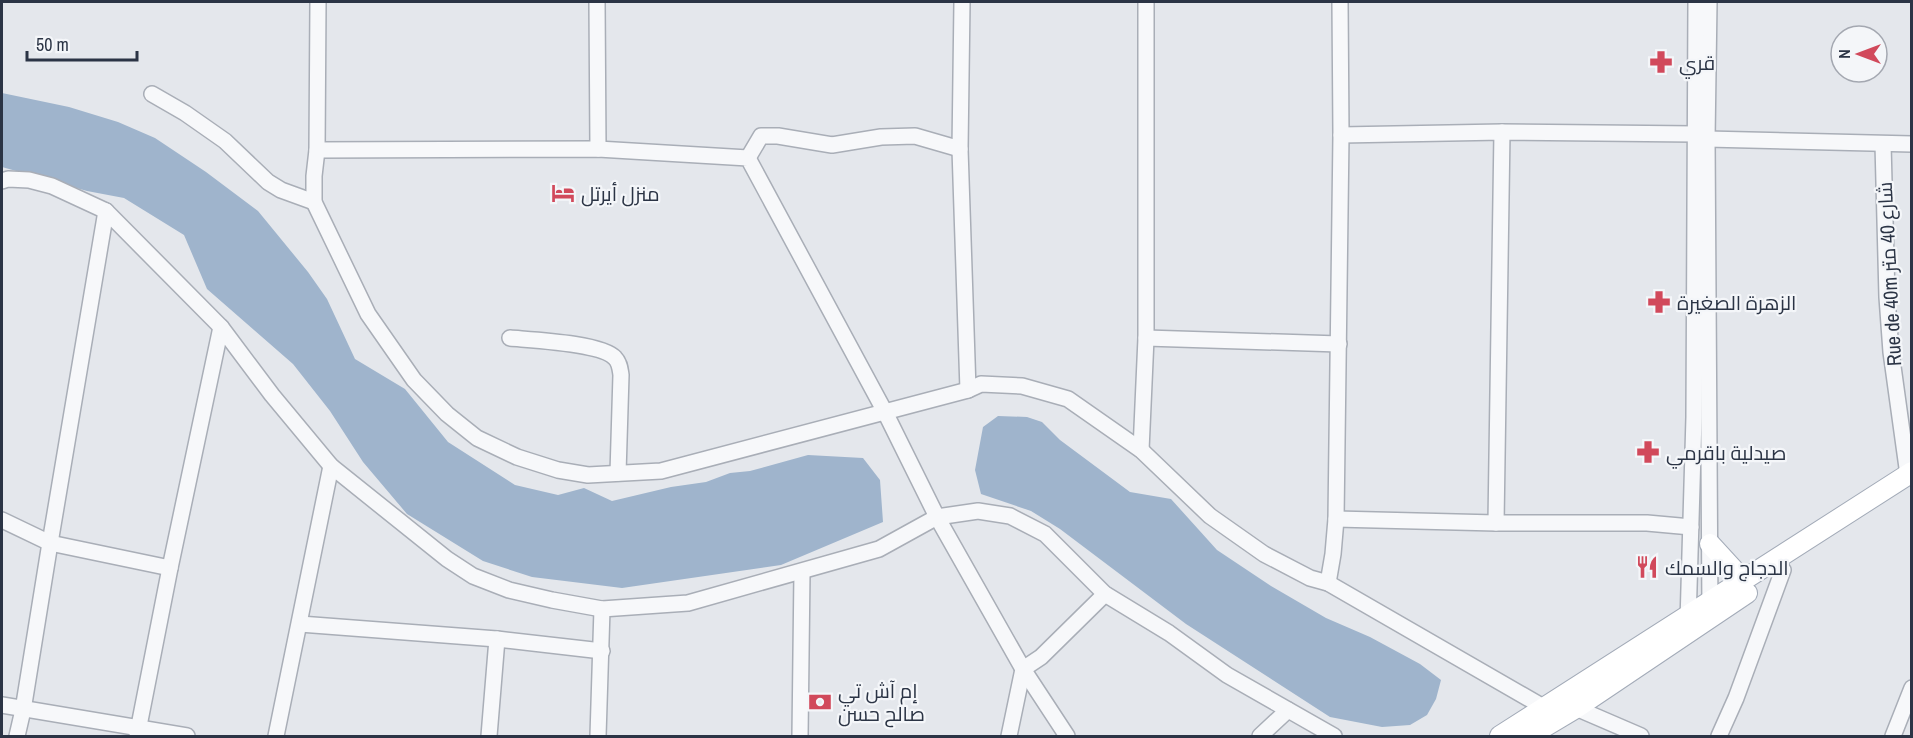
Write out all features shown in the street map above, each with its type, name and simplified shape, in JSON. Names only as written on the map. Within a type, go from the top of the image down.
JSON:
[{"type":"main road","points":[[1500,736],[1710,610],[1783,570],[1910,478]]},
{"type":"main road","points":[[1710,610],[1743,580],[1910,478]]},
{"type":"main road","points":[[1710,544],[1743,580]]},
{"type":"main road","points":[[1529,736],[1576,708],[1688,623]]},
{"type":"street","points":[[318,2],[317,150],[314,202],[368,314],[414,380],[447,414],[477,438],[518,457],[558,470],[588,475],[661,471],[968,390],[981,384],[1022,386],[1068,399],[1141,450],[1210,516],[1264,554],[1310,578],[1328,583],[1545,708]]},
{"type":"street","points":[[597,2],[598,149]]},
{"type":"street","points":[[962,2],[960,148],[968,390]]},
{"type":"street","points":[[1141,450],[1146,339],[1146,2]]},
{"type":"street","points":[[1328,583],[1336,519],[1341,135],[1340,2]]},
{"type":"street","points":[[1696,2],[1701,137],[1710,610]]},
{"type":"street","points":[[1688,623],[1701,137],[1709,2]]},
{"type":"street","points":[[152,94],[185,113],[225,141],[268,182],[281,190],[314,202]]},
{"type":"street","points":[[1341,135],[1502,132],[1911,144]]},
{"type":"street","points":[[1496,524],[1502,132]]},
{"type":"street","points":[[748,158],[761,136],[778,136],[832,145],[881,137],[915,136],[960,148]]},
{"type":"street","name":"Rue de 40m شارع 40 متر","points":[[1883,144],[1887,297],[1891,352],[1910,478]]},
{"type":"street","points":[[317,150],[598,149],[748,158]]},
{"type":"street","points":[[748,158],[885,412],[937,517],[1023,669],[1067,736]]},
{"type":"street","points":[[2,181],[29,180],[52,186],[106,211],[221,327],[331,466],[447,559],[473,576],[509,590],[602,609],[688,603],[879,549],[937,517],[978,511],[1010,516],[1045,534],[1105,594],[1169,633],[1227,675],[1334,736]]},
{"type":"street","points":[[17,736],[106,211]]},
{"type":"street","points":[[138,732],[221,327]]},
{"type":"street","points":[[510,338],[598,348],[615,358],[620,366],[621,375],[618,473]]},
{"type":"street","points":[[1146,339],[1339,344]]},
{"type":"street","points":[[276,736],[331,466]]},
{"type":"street","points":[[1336,519],[1496,524],[1647,524],[1690,527]]},
{"type":"street","points":[[2,520],[50,543],[170,568]]},
{"type":"street","points":[[1719,736],[1736,698],[1783,570]]},
{"type":"street","points":[[800,736],[802,572]]},
{"type":"street","points":[[1010,736],[1023,669],[1041,657],[1105,594]]},
{"type":"street","points":[[598,736],[602,609]]},
{"type":"street","points":[[300,624],[497,639],[602,651]]},
{"type":"street","points":[[489,736],[497,639]]},
{"type":"street","points":[[1893,736],[1906,716],[1911,688]]},
{"type":"street","points":[[2,705],[138,732],[187,736]]},
{"type":"street","points":[[1576,708],[1641,736]]},
{"type":"street","points":[[1260,736],[1288,710]]},
{"type":"water","points":[[2,93],[69,107],[118,122],[155,138],[258,211],[327,299],[355,359],[405,389],[448,442],[515,485],[558,495],[584,488],[612,501],[671,487],[706,482],[730,473],[750,471],[808,455],[863,458],[880,480],[883,522],[781,565],[622,588],[532,577],[483,561],[407,514],[363,462],[330,411],[293,364],[207,289],[184,235],[124,198],[87,191],[2,167]]},
{"type":"water","points":[[998,416],[1027,417],[1042,422],[1060,440],[1130,492],[1171,499],[1217,550],[1271,586],[1326,618],[1370,637],[1420,664],[1441,680],[1436,699],[1427,715],[1410,725],[1382,727],[1330,717],[1186,624],[1060,529],[1031,511],[981,494],[975,470],[983,427]]},
{"type":"place","name":"قري","points":[[1661,62]]},
{"type":"place","name":"منزل أيرتل","points":[[563,193]]},
{"type":"place","name":"الزهرة الصغيرة","points":[[1659,302]]},
{"type":"place","name":"صيدلية باقرمي","points":[[1648,452]]},
{"type":"place","name":"الدجاج والسمك","points":[[1647,567]]},
{"type":"place","name":"إم آش تي صالح حسن","points":[[820,702]]}]
